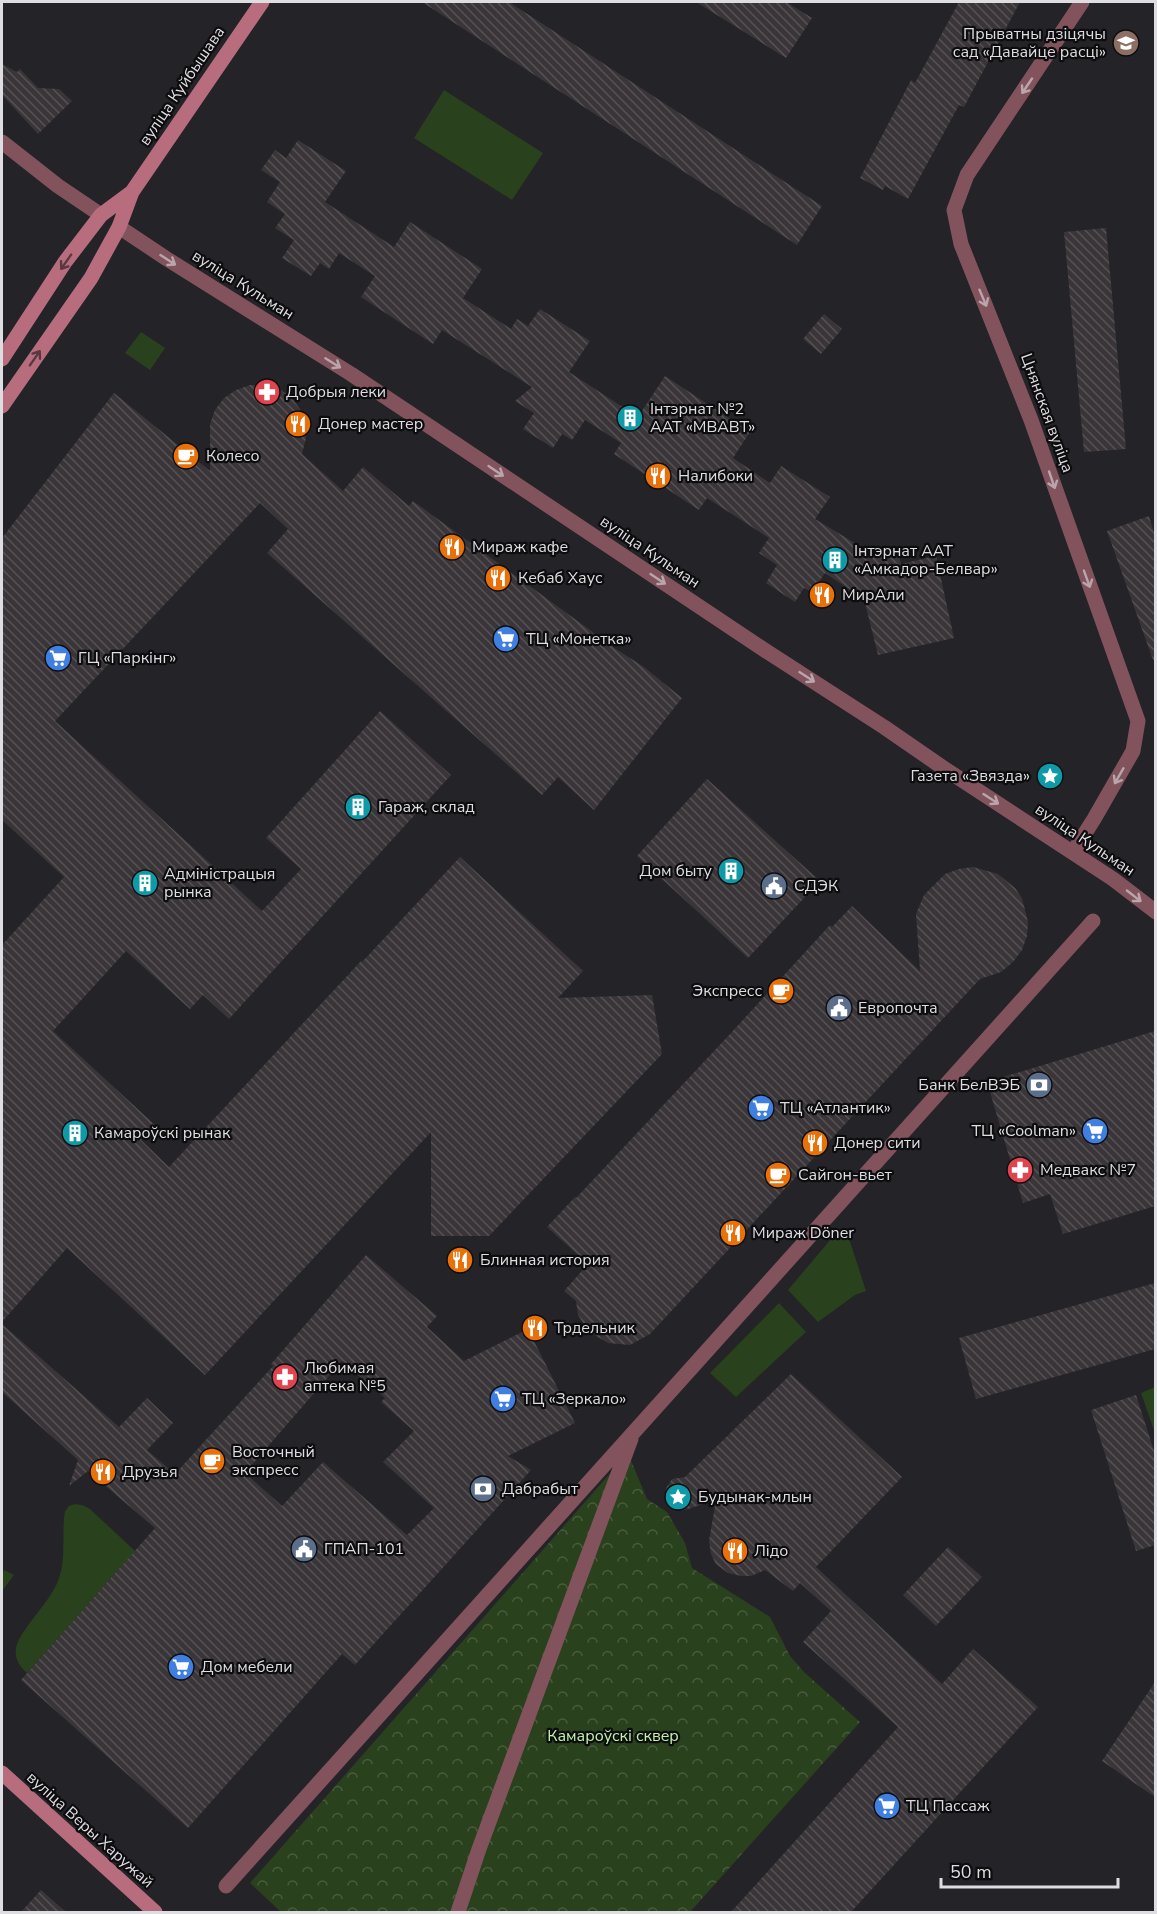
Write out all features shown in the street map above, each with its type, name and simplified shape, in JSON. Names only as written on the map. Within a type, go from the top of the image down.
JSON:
[{"type":"main road","name":"вуліца Куйбышава","points":[[2,406],[91,278],[119,227],[132,192],[262,2]]},
{"type":"main road","name":"вуліца Куйбышава","points":[[2,359],[65,262],[101,215],[132,192]]},
{"type":"main road","points":[[101,215],[119,227]]},
{"type":"main road","name":"вуліца Веры Харужай","points":[[2,1773],[155,1912]]},
{"type":"street","name":"Цнянская вуліца","points":[[1073,852],[1133,751],[1138,721],[1031,420],[961,244],[954,210],[967,175],[1082,2]]},
{"type":"street","points":[[2,142],[58,186],[101,215]]},
{"type":"street","name":"вуліца Кульман","points":[[119,227],[351,374],[766,651],[1073,852],[1113,879],[1155,912]]},
{"type":"street","points":[[226,1886],[1093,921]]},
{"type":"street","points":[[458,1912],[478,1849],[634,1432]]},
{"type":"green space","points":[[444,90],[543,153],[512,200],[414,138]]},
{"type":"green space","points":[[141,332],[165,348],[150,370],[125,353]]},
{"type":"green space","points":[[848,1235],[866,1291],[855,1295],[818,1322],[788,1290],[831,1239]]},
{"type":"green space","points":[[779,1303],[806,1332],[736,1397],[710,1373]]},
{"type":"green space","points":[[1156,1387],[1155,1433],[1141,1393]]},
{"type":"green space","name":"Камароўскі сквер","points":[[628,1453],[647,1499],[667,1512],[685,1543],[692,1568],[770,1617],[790,1656],[804,1672],[860,1722],[690,1912],[281,1912],[250,1883]]},
{"type":"green space","points":[[75,1504],[90,1509],[135,1551],[27,1673],[18,1662],[16,1648],[23,1633],[58,1581],[63,1555],[65,1511],[69,1506]]},
{"type":"green space","points":[[4,1570],[14,1575],[2,1591],[2,1575]]},
{"type":"building","points":[[422,2],[509,2],[822,206],[797,245]]},
{"type":"building","points":[[696,2],[786,2],[812,18],[786,58]]},
{"type":"building","points":[[959,2],[1020,2],[964,107],[959,105],[908,199],[885,186],[883,190],[860,178],[911,80],[915,83]]},
{"type":"building","points":[[2,64],[17,72],[20,69],[38,88],[59,89],[72,101],[38,134],[2,95]]},
{"type":"building","points":[[298,140],[346,171],[325,202],[394,247],[410,222],[482,269],[463,298],[511,329],[517,319],[528,326],[540,309],[590,341],[569,372],[638,417],[665,376],[750,432],[733,458],[770,483],[781,466],[830,497],[815,519],[873,554],[898,549],[901,564],[936,556],[954,638],[878,655],[864,599],[825,573],[812,592],[804,588],[795,602],[766,583],[777,565],[759,553],[769,538],[707,498],[699,510],[614,454],[621,443],[585,420],[572,440],[562,434],[553,448],[523,429],[534,413],[515,401],[532,387],[442,330],[433,344],[361,297],[375,276],[339,253],[329,269],[320,263],[311,276],[282,258],[294,240],[275,228],[285,214],[267,202],[280,182],[261,170],[275,150],[286,158]]},
{"type":"building","points":[[1106,228],[1126,449],[1084,452],[1064,232]]},
{"type":"building","points":[[824,314],[842,329],[821,354],[803,339]]},
{"type":"building","points":[[250,385],[265,385],[279,389],[291,397],[300,409],[305,423],[306,438],[302,454],[343,491],[363,467],[409,506],[413,501],[644,667],[682,698],[594,810],[558,777],[542,795],[267,553],[288,529],[260,503],[55,721],[262,911],[301,869],[266,838],[380,711],[451,775],[229,1019],[203,995],[190,1009],[126,951],[53,1031],[155,1125],[141,1140],[169,1167],[460,857],[583,971],[558,998],[652,995],[662,1054],[489,1236],[431,1236],[431,1132],[205,1375],[67,1248],[2,1322],[2,945],[64,877],[2,820],[2,538],[114,393],[210,471],[210,424],[215,410],[224,398]]},
{"type":"building","points":[[1149,516],[1155,536],[1155,660],[1153,660],[1107,531]]},
{"type":"building","name":"Дом быту","points":[[707,779],[820,881],[748,958],[637,856]]},
{"type":"building","name":"ТЦ «Атлантик»","points":[[973,867],[998,874],[1015,888],[1022,898],[1028,922],[1027,936],[1022,950],[1013,962],[1001,972],[980,979],[650,1334],[630,1345],[608,1343],[588,1331],[578,1315],[576,1301],[564,1291],[588,1264],[547,1227],[830,925],[832,927],[852,906],[920,971],[916,914],[924,895],[945,874]]},
{"type":"building","name":"ТЦ «Coolman»","points":[[1155,1031],[1155,1206],[1063,1234],[1050,1194],[1023,1203],[987,1082]]},
{"type":"building","points":[[366,1255],[437,1316],[427,1327],[464,1361],[528,1329],[575,1423],[508,1456],[531,1470],[355,1665],[342,1654],[188,1828],[21,1680],[155,1528],[88,1471],[69,1486],[78,1460],[2,1392],[2,1324],[119,1427],[147,1398],[173,1423],[147,1450],[175,1474],[273,1366],[271,1364]],"holes":[[[342,1361],[385,1398],[381,1402],[414,1431],[383,1462],[434,1508],[407,1535],[323,1462],[282,1506],[245,1473]]]},
{"type":"building","points":[[1155,1283],[1155,1349],[976,1399],[959,1338]]},
{"type":"building","points":[[791,1374],[902,1477],[816,1567],[942,1684],[973,1649],[1038,1707],[851,1912],[731,1912],[898,1727],[803,1642],[831,1611],[800,1583],[793,1591],[765,1570],[751,1576],[728,1573],[716,1564],[711,1554],[709,1541],[716,1500],[685,1510],[675,1509],[669,1504],[666,1495],[666,1488],[672,1479],[685,1477]]},
{"type":"building","points":[[1136,1395],[1155,1454],[1155,1545],[1136,1551],[1091,1410]]},
{"type":"building","points":[[948,1547],[982,1577],[936,1626],[903,1595]]},
{"type":"building","points":[[1155,1682],[1155,1797],[1102,1761]]},
{"type":"building","points":[[41,1890],[66,1912],[21,1912]]},
{"type":"place","name":"Прыватны дзіцячы сад «Давайце расці»","points":[[1126,43]]},
{"type":"place","name":"Добрыя леки","points":[[267,392]]},
{"type":"place","name":"Інтэрнат №2 ААТ «МВАВТ»","points":[[630,418]]},
{"type":"place","name":"Донер мастер","points":[[298,424]]},
{"type":"place","name":"Колесо","points":[[186,456]]},
{"type":"place","name":"Налибоки","points":[[658,476]]},
{"type":"place","name":"Мираж кафе","points":[[452,547]]},
{"type":"place","name":"Інтэрнат ААТ «Амкадор-Белвар»","points":[[835,560]]},
{"type":"place","name":"Кебаб Хаус","points":[[498,578]]},
{"type":"place","name":"МирАли","points":[[822,595]]},
{"type":"place","name":"ТЦ «Монетка»","points":[[506,639]]},
{"type":"place","name":"ГЦ «Паркінг»","points":[[58,658]]},
{"type":"place","name":"Газета «Звязда»","points":[[1050,776]]},
{"type":"place","name":"Гараж, склад","points":[[358,807]]},
{"type":"place","name":"Дом быту","points":[[731,871]]},
{"type":"place","name":"Адміністрацыя рынка","points":[[145,883]]},
{"type":"place","name":"СДЭК","points":[[774,886]]},
{"type":"place","name":"Экспресс","points":[[781,991]]},
{"type":"place","name":"Европочта","points":[[839,1008]]},
{"type":"place","name":"Банк БелВЭБ","points":[[1039,1085]]},
{"type":"place","name":"ТЦ «Атлантик»","points":[[761,1108]]},
{"type":"place","name":"ТЦ «Coolman»","points":[[1095,1131]]},
{"type":"place","name":"Камароўскі рынак","points":[[75,1133]]},
{"type":"place","name":"Донер сити","points":[[815,1143]]},
{"type":"place","name":"Медвакс №7","points":[[1020,1170]]},
{"type":"place","name":"Сайгон-вьет","points":[[778,1175]]},
{"type":"place","name":"Мираж Döner","points":[[733,1233]]},
{"type":"place","name":"Блинная история","points":[[460,1260]]},
{"type":"place","name":"Трдельник","points":[[535,1328]]},
{"type":"place","name":"Любимая аптека №5","points":[[285,1377]]},
{"type":"place","name":"ТЦ «Зеркало»","points":[[503,1399]]},
{"type":"place","name":"Восточный экспресс","points":[[212,1461]]},
{"type":"place","name":"Друзья","points":[[103,1472]]},
{"type":"place","name":"Дабрабыт","points":[[483,1489]]},
{"type":"place","name":"Будынак-млын","points":[[678,1497]]},
{"type":"place","name":"ГПАП-101","points":[[304,1549]]},
{"type":"place","name":"Лідо","points":[[735,1551]]},
{"type":"place","name":"Дом мебели","points":[[181,1667]]},
{"type":"place","name":"ТЦ Пассаж","points":[[887,1806]]}]
